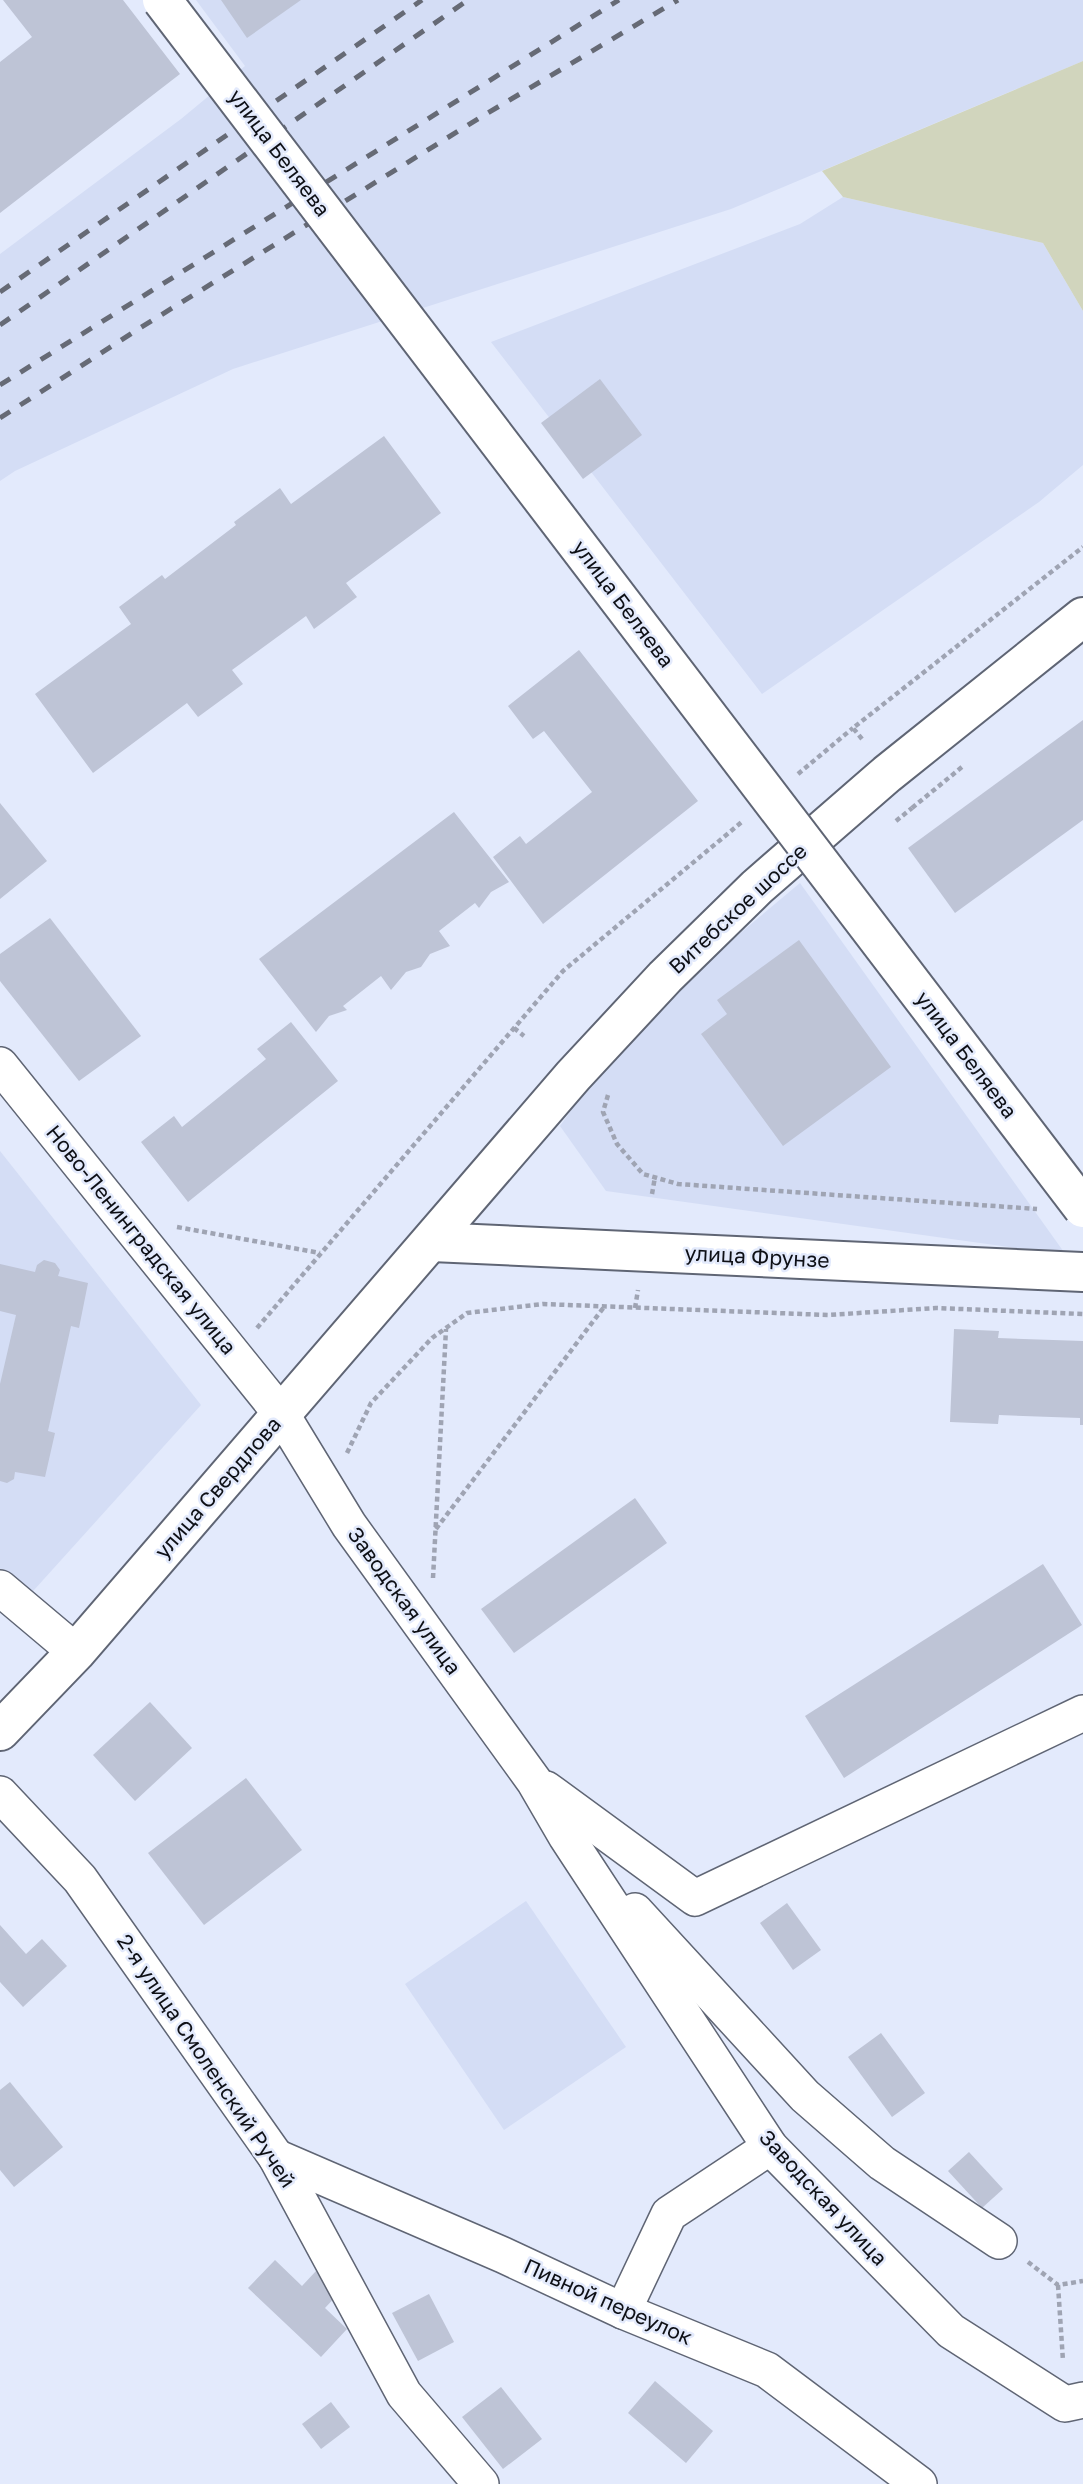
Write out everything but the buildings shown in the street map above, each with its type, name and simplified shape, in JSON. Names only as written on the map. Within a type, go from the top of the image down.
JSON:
[{"type":"main road","name":"улица Беляева","points":[[162,0],[1083,1208]]},
{"type":"main road","name":"Витебское шоссе","points":[[432,1242],[573,1076],[665,976],[757,887],[887,774],[1083,617]]},
{"type":"main road","name":"улица Фрунзе","points":[[432,1242],[1083,1272]]},
{"type":"main road","name":"улица Свердлова","points":[[0,1731],[76,1652],[432,1242]]},
{"type":"street","name":"Ново-Ленинградская улица","points":[[0,1065],[282,1415]]},
{"type":"street","name":"Заводская улица","points":[[282,1415],[349,1525],[534,1781],[566,1836],[769,2147],[951,2332],[1074,2402]]},
{"type":"street","points":[[0,1588],[76,1652]]},
{"type":"street","name":"Заводская улица","points":[[534,1781],[695,1898],[1083,1713]]},
{"type":"street","name":"2-я улица Смоленский Ручей","points":[[0,1794],[80,1879],[276,2157],[404,2394],[481,2484]]},
{"type":"street","name":"Заводская улица","points":[[566,1836],[805,2096],[882,2163],[999,2241]]},
{"type":"street","points":[[623,2311],[669,2214],[769,2147]]},
{"type":"street","name":"Пивной переулок","points":[[276,2157],[503,2255],[623,2311],[767,2370],[919,2484]]},
{"type":"path","points":[[792,779],[853,727],[1083,547]]},
{"type":"path","points":[[853,727],[862,739]]},
{"type":"path","points":[[890,825],[912,808]]},
{"type":"path","points":[[234,1355],[563,971],[751,814]]},
{"type":"path","points":[[514,1028],[524,1036]]},
{"type":"path","points":[[610,1087],[603,1112],[617,1144],[643,1174],[678,1184],[1042,1209]]},
{"type":"path","points":[[652,1194],[655,1177]]},
{"type":"path","points":[[123,1218],[321,1253]]},
{"type":"path","points":[[635,1308],[638,1290]]},
{"type":"path","points":[[329,1491],[371,1403],[432,1338],[467,1313],[543,1304],[828,1315],[936,1308],[1083,1314]]},
{"type":"path","points":[[436,1529],[605,1306]]},
{"type":"path","points":[[430,1637],[446,1328]]},
{"type":"path","points":[[999,2241],[1058,2285],[1074,2402]]},
{"type":"path","points":[[1058,2285],[1083,2281]]},
{"type":"shaded area","points":[[196,0],[1083,0],[1083,61],[731,209],[233,369],[15,471],[0,481],[0,254],[181,119],[245,66]]},
{"type":"shaded area","points":[[843,197],[1043,243],[1083,311],[1083,465],[1039,502],[762,694],[491,342],[800,224]]},
{"type":"shaded area","points":[[800,883],[1066,1255],[606,1191],[560,1126],[633,1023]]},
{"type":"shaded area","points":[[0,1151],[201,1405],[25,1600],[0,1579]]},
{"type":"shaded area","points":[[526,1901],[626,2047],[504,2130],[405,1984]]},
{"type":"green space","points":[[1083,61],[1083,311],[1043,243],[843,197],[822,171]]},
{"type":"railway","points":[[0,292],[422,0]]},
{"type":"railway","points":[[0,325],[468,0]]},
{"type":"railway","points":[[0,385],[619,0]]},
{"type":"railway","points":[[0,418],[481,117],[678,0]]}]
